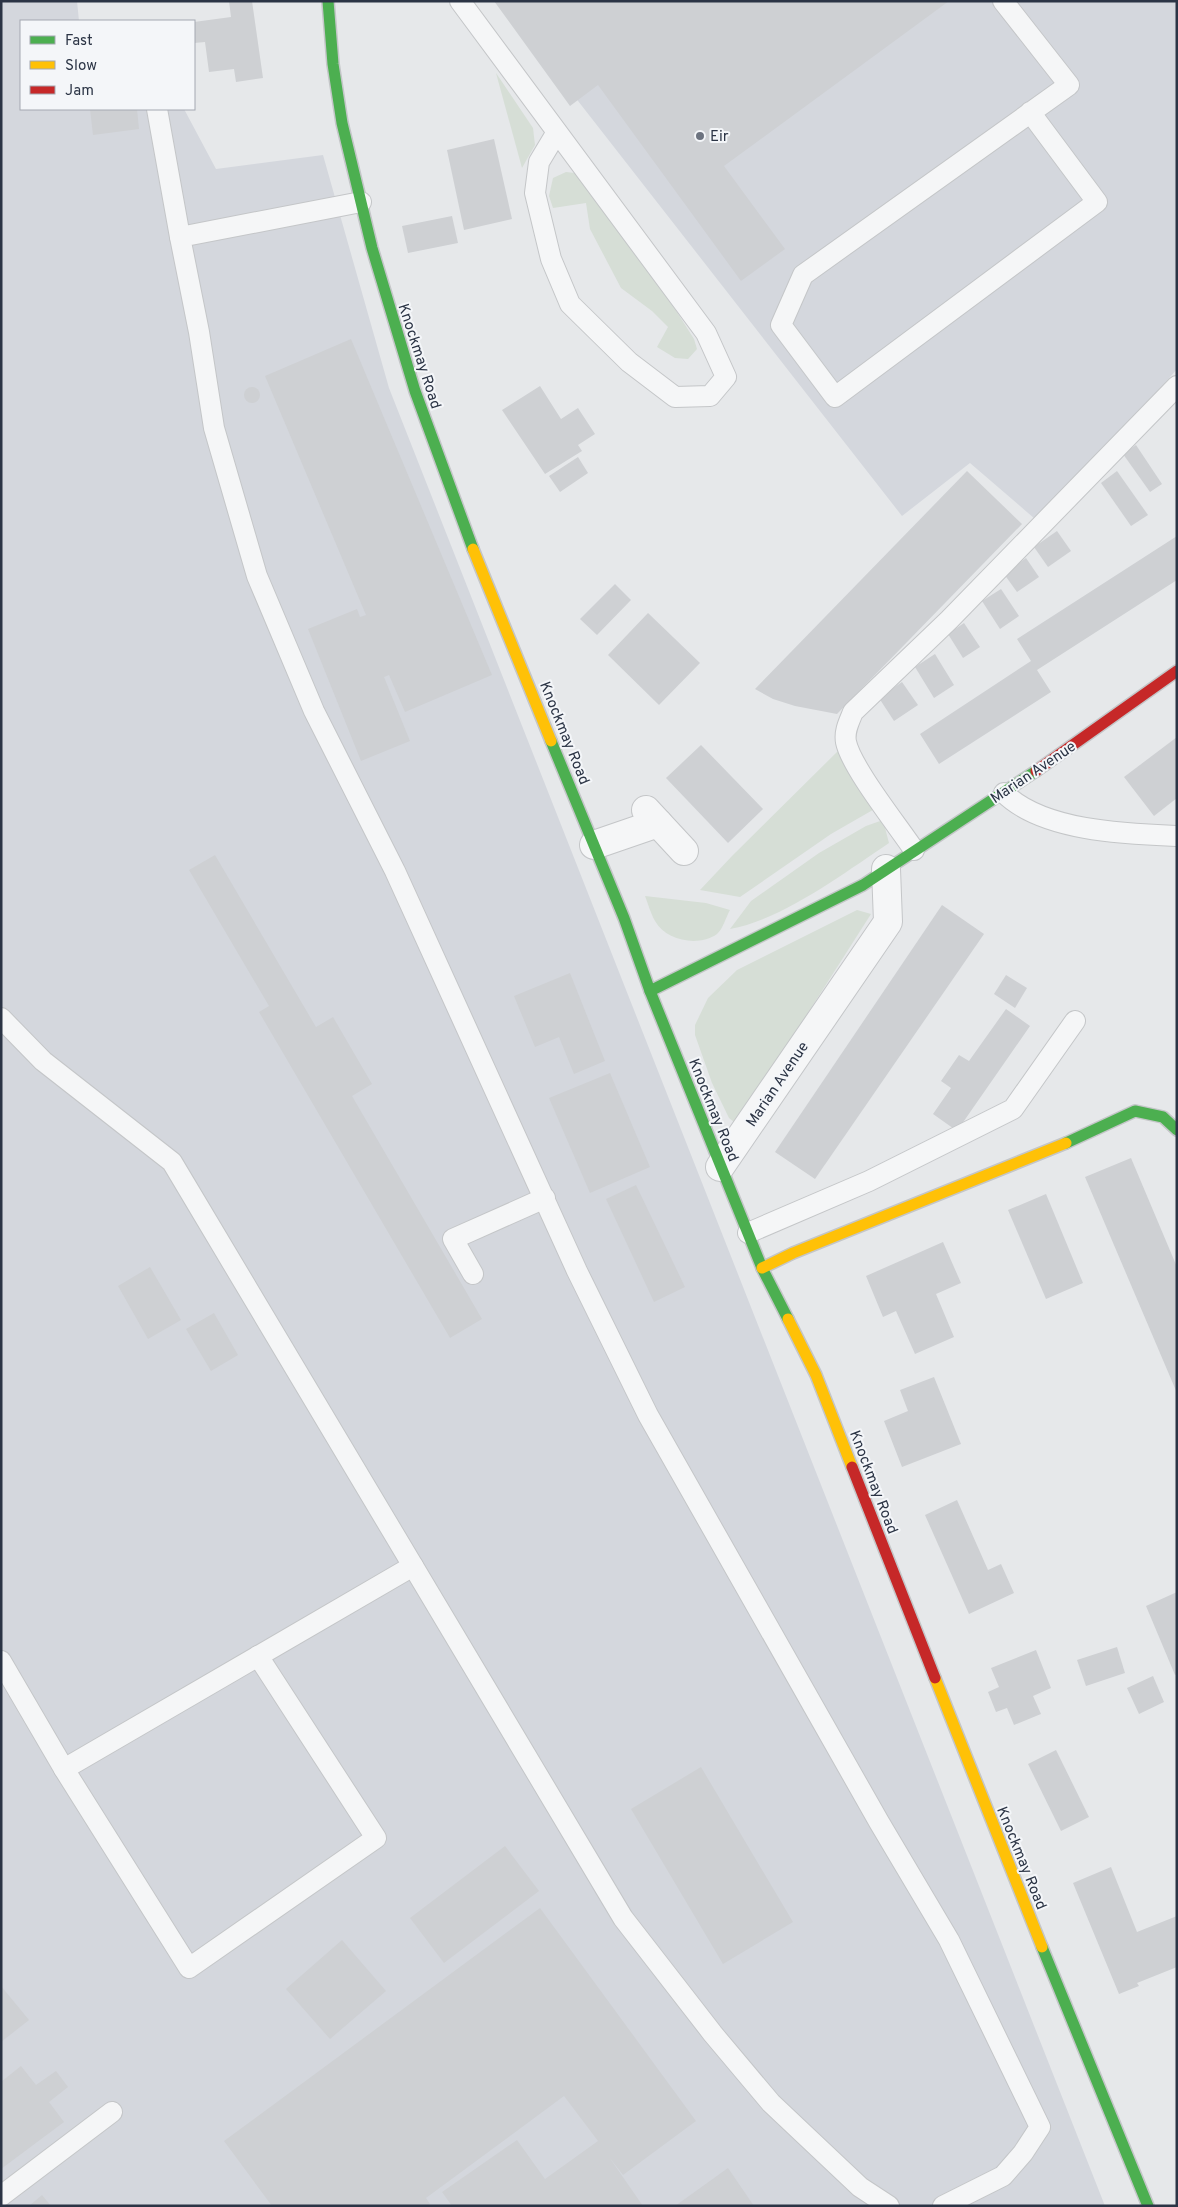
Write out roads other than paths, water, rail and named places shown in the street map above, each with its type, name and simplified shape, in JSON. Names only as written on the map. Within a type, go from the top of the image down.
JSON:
[{"type":"street","name":"Knockmay Road","points":[[328,1],[332,64],[342,123],[392,321],[415,391],[483,577],[624,918],[650,990],[762,1268],[816,1375],[1013,1877],[1148,2206]]},
{"type":"street","name":"Marian Avenue","points":[[650,990],[855,889],[1004,792],[1177,671]]},
{"type":"street","points":[[594,845],[651,816],[684,851]]},
{"type":"street","name":"Marian Avenue","points":[[720,1167],[888,922],[886,869]]},
{"type":"street","points":[[762,1268],[793,1253],[1048,1151],[1135,1111],[1163,1117],[1177,1130]]},
{"type":"lane","points":[[460,1],[706,333],[726,377],[710,396],[675,396],[629,362],[570,304],[551,259],[535,193],[539,162],[557,132]]},
{"type":"lane","points":[[1003,1],[1069,85],[1030,112],[803,276],[781,325],[835,397],[1098,202],[1030,112]]},
{"type":"lane","points":[[158,110],[180,237],[199,332],[214,428],[258,576],[314,711],[395,871],[577,1271],[648,1415],[874,1813],[949,1940],[1040,2126],[1023,2153],[1003,2176],[943,2206]]},
{"type":"lane","points":[[180,237],[361,202]]},
{"type":"lane","points":[[914,850],[854,762],[846,742],[846,727],[853,712],[949,620],[1177,386]]},
{"type":"lane","points":[[1004,792],[1016,805],[1045,817],[1092,830],[1134,835],[1177,836]]},
{"type":"lane","points":[[1,1018],[43,1061],[172,1162],[623,1918],[712,2034],[771,2103],[860,2188],[889,2206]]},
{"type":"lane","points":[[748,1233],[869,1181],[1013,1109],[1075,1021]]},
{"type":"lane","points":[[473,1274],[452,1239],[545,1198]]},
{"type":"lane","points":[[64,1769],[413,1566]]},
{"type":"lane","points":[[1,1661],[64,1769],[189,1968],[376,1838],[258,1656]]},
{"type":"lane","points":[[1,2196],[112,2112]]},
{"type":"place","name":"Eir","points":[[700,136]]}]
